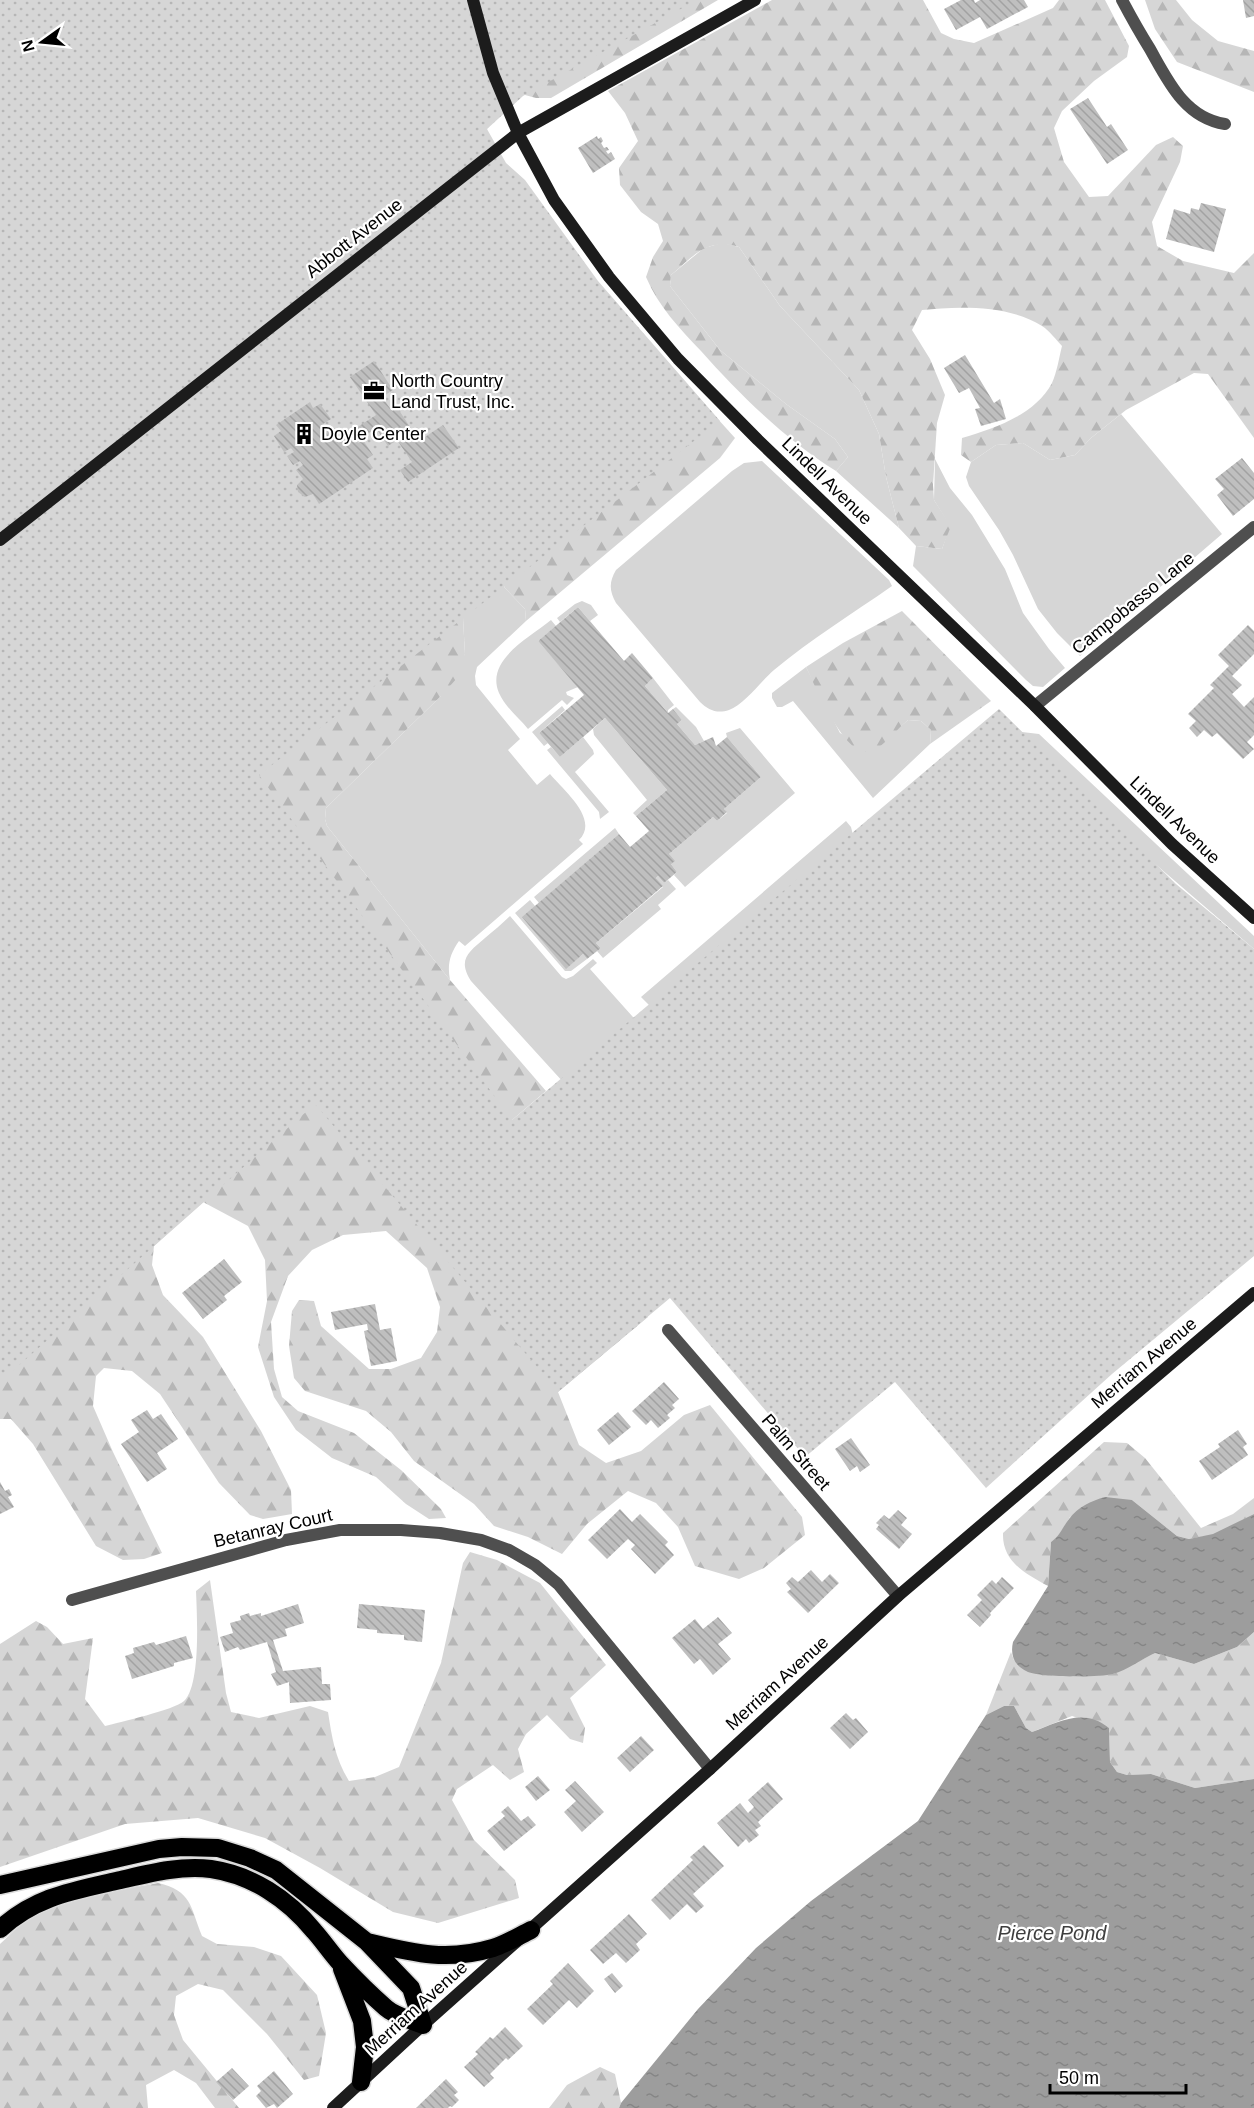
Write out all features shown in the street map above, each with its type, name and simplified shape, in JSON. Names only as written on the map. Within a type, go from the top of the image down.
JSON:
[{"type":"highway","points":[[0,1885],[159,1849],[218,1848],[250,1858],[276,1870],[368,1942],[411,1988],[423,2025]]},
{"type":"highway","points":[[0,1929],[10,1919],[56,1894],[156,1872],[175,1869],[212,1869],[261,1885],[287,1902],[313,1929],[339,1962],[388,2009],[423,2025]]},
{"type":"highway","points":[[368,1942],[412,1954],[456,1955],[495,1947],[531,1930]]},
{"type":"highway","points":[[339,1962],[362,2021],[365,2047],[361,2082]]},
{"type":"street","name":"Lindell Avenue","points":[[473,0],[494,73],[518,133],[554,200],[609,278],[678,359],[758,440],[1035,706],[1172,844],[1254,918]]},
{"type":"street","name":"Abbott Avenue","points":[[0,540],[518,133],[755,0]]},
{"type":"street","points":[[1122,0],[1174,92],[1196,114],[1213,123],[1225,124]]},
{"type":"street","name":"Campobasso Lane","points":[[1035,706],[1254,527]]},
{"type":"street","name":"Merriam Avenue","points":[[339,2106],[361,2082],[423,2025],[710,1769],[898,1596],[1254,1293]]},
{"type":"street","name":"Palm Street","points":[[668,1330],[898,1596]]},
{"type":"street","name":"Betanray Court","points":[[72,1600],[286,1540],[340,1530],[401,1530],[440,1533],[481,1540],[509,1550],[536,1565],[558,1584],[710,1769]]},
{"type":"green space","points":[[0,0],[697,0],[523,96],[487,129],[506,163],[525,180],[598,281],[720,421],[259,775],[512,1120],[999,709],[1176,884],[1254,949],[1254,1256],[1112,1374],[986,1488],[895,1382],[805,1457],[670,1298],[558,1392],[315,1104],[0,1382]]},
{"type":"green space","points":[[488,0],[718,0],[551,98],[536,98],[525,95]]},
{"type":"green space","points":[[772,0],[923,0],[941,33],[954,39],[974,43],[1053,8],[1059,0],[1105,0],[1129,46],[1127,57],[1094,81],[1062,111],[1054,128],[1064,162],[1089,197],[1108,196],[1156,145],[1173,137],[1183,146],[1180,162],[1152,222],[1157,246],[1183,261],[1234,273],[1254,253],[1254,438],[1208,374],[1194,373],[1126,410],[1091,438],[1075,455],[1050,460],[1023,443],[996,445],[971,462],[961,455],[962,438],[1013,419],[1035,404],[1052,383],[1062,346],[1042,326],[1015,314],[968,308],[922,310],[912,330],[930,359],[945,395],[937,423],[934,500],[951,526],[942,549],[916,546],[899,528],[886,477],[879,434],[859,390],[780,306],[739,247],[718,245],[709,247],[694,255],[671,275],[670,286],[720,350],[786,404],[835,439],[848,457],[836,471],[800,446],[764,416],[678,326],[651,288],[646,277],[653,257],[663,241],[658,224],[641,212],[620,185],[619,168],[638,141],[625,113],[608,91]]},
{"type":"green space","points":[[1145,0],[1176,0],[1192,20],[1218,41],[1254,51],[1254,92],[1177,62],[1155,29]]},
{"type":"green space","points":[[722,243],[739,247],[780,306],[859,390],[879,434],[886,477],[899,528],[836,471],[848,457],[835,439],[786,404],[720,350],[670,286],[671,275],[704,248]]},
{"type":"green space","points":[[653,347],[735,438],[720,458],[526,621],[525,609],[504,587]]},
{"type":"green space","points":[[1121,414],[1222,534],[1080,656],[1057,633],[1038,609],[1013,555],[969,486],[966,477],[971,462],[996,445],[1023,443],[1050,460],[1075,455],[1091,438]]},
{"type":"green space","points":[[935,459],[950,488],[972,515],[1005,569],[1023,613],[1065,668],[1043,687],[1033,686],[1026,680],[913,566],[916,546],[942,549],[950,526],[934,500]]},
{"type":"green space","points":[[762,461],[889,580],[892,586],[788,659],[741,703],[729,710],[717,711],[700,702],[616,603],[611,590],[611,582],[616,570],[732,471],[744,463]]},
{"type":"green space","points":[[443,544],[504,587],[525,609],[526,621],[477,667],[476,685],[520,739],[508,750],[537,785],[550,774],[577,805],[585,823],[584,832],[579,840],[583,844],[465,946],[459,941],[450,959],[450,980],[327,826],[325,819],[326,808],[440,697],[465,654],[463,618]]},
{"type":"green space","points":[[582,601],[591,605],[598,615],[590,621],[578,607],[560,622],[557,618]]},
{"type":"green space","points":[[902,611],[991,701],[930,744],[931,730],[921,721],[908,720],[877,748],[872,751],[862,751],[852,745],[842,734],[806,667],[843,643]]},
{"type":"green space","points":[[463,618],[465,654],[458,677],[326,808],[327,826],[450,980],[546,1091],[512,1120],[648,1317],[558,1392],[579,1445],[606,1463],[641,1451],[684,1415],[710,1405],[802,1517],[805,1535],[764,1568],[739,1579],[695,1566],[678,1527],[656,1503],[628,1491],[587,1524],[562,1554],[528,1537],[494,1526],[474,1504],[414,1461],[391,1432],[366,1411],[305,1391],[294,1378],[289,1346],[292,1311],[299,1300],[314,1301],[321,1326],[369,1369],[391,1369],[421,1358],[437,1332],[440,1307],[427,1268],[386,1231],[343,1235],[312,1250],[288,1276],[271,1322],[274,1369],[282,1397],[298,1411],[354,1433],[401,1470],[441,1509],[446,1518],[429,1519],[406,1504],[376,1477],[332,1458],[296,1430],[274,1397],[258,1347],[267,1301],[265,1260],[248,1226],[203,1202],[154,1246],[152,1265],[163,1295],[203,1337],[261,1431],[291,1490],[292,1514],[263,1519],[250,1515],[219,1483],[160,1394],[132,1371],[104,1368],[96,1376],[93,1406],[162,1553],[144,1559],[123,1560],[96,1546],[33,1444],[11,1419],[0,1419],[0,645]]},
{"type":"green space","points":[[551,620],[556,626],[538,641],[578,687],[566,692],[574,698],[567,705],[562,700],[528,729],[508,708],[499,693],[496,681],[498,670],[521,642]]},
{"type":"green space","points":[[806,667],[840,733],[873,750],[908,720],[921,721],[931,730],[930,744],[873,798],[793,701],[777,707],[772,698],[772,693]]},
{"type":"green space","points":[[653,678],[674,705],[668,713],[645,686]]},
{"type":"green space","points":[[562,706],[565,710],[539,733],[548,743],[544,746],[532,732]]},
{"type":"green space","points":[[676,707],[696,727],[704,741],[695,745],[677,724],[682,720],[673,709]]},
{"type":"green space","points":[[605,718],[667,790],[636,816],[633,813],[647,800],[594,735],[593,729]]},
{"type":"green space","points":[[740,728],[795,793],[685,887],[674,875],[677,872],[671,864],[669,854],[713,817],[717,821],[727,813],[724,809],[761,777],[727,737],[726,733]]},
{"type":"green space","points":[[1022,732],[1039,734],[1254,936],[1254,949],[1010,739]]},
{"type":"green space","points":[[583,737],[594,754],[575,772],[609,812],[600,819],[599,812],[547,750],[551,747],[560,757]]},
{"type":"green space","points":[[846,821],[851,827],[854,839],[652,1008],[641,997]]},
{"type":"green space","points":[[615,828],[619,834],[539,903],[534,897]]},
{"type":"green space","points":[[658,876],[664,883],[668,880],[676,889],[658,905],[661,909],[603,958],[597,951],[601,948],[596,943],[663,887],[656,878]]},
{"type":"green space","points":[[530,900],[566,968],[583,954],[587,959],[571,971],[565,971],[515,913]]},
{"type":"green space","points":[[510,916],[562,977],[566,979],[573,976],[593,959],[597,963],[590,969],[641,1026],[564,1083],[471,981],[465,967],[465,961],[470,952]]},
{"type":"green space","points":[[1104,1442],[1127,1443],[1145,1458],[1201,1528],[1233,1514],[1254,1498],[1254,1514],[1213,1535],[1189,1539],[1177,1536],[1132,1500],[1070,1517],[1058,1537],[1051,1542],[1048,1586],[1024,1572],[1011,1559],[1004,1543],[1003,1533]]},
{"type":"green space","points":[[470,1552],[497,1560],[540,1583],[606,1665],[570,1698],[585,1728],[583,1743],[570,1739],[547,1715],[526,1734],[518,1749],[524,1772],[510,1780],[493,1765],[457,1789],[452,1800],[474,1840],[515,1880],[519,1898],[438,1923],[393,1912],[265,1838],[198,1818],[125,1824],[0,1867],[0,1644],[36,1621],[47,1627],[63,1644],[93,1638],[85,1699],[105,1726],[159,1712],[184,1701],[189,1693],[196,1665],[196,1591],[210,1580],[226,1693],[231,1712],[259,1718],[310,1706],[328,1712],[337,1756],[349,1781],[375,1777],[399,1767],[441,1663],[463,1563]]},
{"type":"green space","points":[[1254,1632],[1254,1779],[1195,1788],[1151,1774],[1127,1775],[1117,1772],[1110,1762],[1109,1728],[1072,1716],[1032,1732],[1026,1728],[1014,1706],[1004,1706],[986,1715],[1011,1652],[1014,1660],[1073,1677],[1113,1674],[1155,1653],[1194,1664],[1237,1647]]},
{"type":"green space","points":[[158,1883],[178,1890],[184,1895],[192,1908],[202,1936],[217,1944],[254,1947],[281,1956],[317,1995],[326,2033],[319,2076],[304,2080],[267,2034],[223,1990],[198,1984],[176,1996],[174,2015],[183,2040],[239,2108],[215,2108],[196,2083],[174,2070],[146,2085],[148,2108],[0,2108],[0,1944],[20,1925],[52,1908],[86,1897]]},
{"type":"green space","points":[[600,2067],[615,2074],[621,2103],[619,2108],[549,2108],[567,2085]]},
{"type":"water","points":[[1105,1497],[1132,1500],[1177,1536],[1189,1539],[1213,1534],[1254,1514],[1254,1632],[1237,1647],[1194,1664],[1155,1653],[1124,1670],[1106,1675],[1045,1675],[1028,1672],[1019,1667],[1013,1656],[1013,1642],[1048,1586],[1051,1542],[1076,1511]]},
{"type":"water","name":"Pierce Pond","points":[[1004,1706],[1014,1706],[1026,1728],[1032,1732],[1071,1718],[1090,1718],[1100,1722],[1109,1728],[1110,1762],[1117,1772],[1127,1775],[1151,1774],[1195,1788],[1254,1779],[1254,2108],[619,2108],[698,2009],[756,1948],[811,1901],[918,1821],[986,1715]]},
{"type":"building","points":[[961,0],[974,0],[975,3],[980,0],[1024,0],[1028,7],[987,29],[980,17],[956,30],[944,9]]},
{"type":"building","points":[[1243,0],[1254,0],[1254,16],[1246,18]]},
{"type":"building","points":[[1088,98],[1107,127],[1111,124],[1128,150],[1107,164],[1070,109]]},
{"type":"building","points":[[597,136],[598,139],[601,137],[604,148],[607,147],[608,154],[611,152],[615,159],[593,173],[578,148]]},
{"type":"building","points":[[1201,203],[1226,209],[1214,252],[1166,239],[1174,209],[1190,214],[1191,208],[1199,210]]},
{"type":"building","points":[[965,355],[994,403],[1000,399],[1006,419],[981,426],[975,409],[980,408],[969,388],[959,393],[944,368]]},
{"type":"building","name":"Doyle Center","points":[[374,361],[393,390],[382,397],[392,411],[397,407],[419,441],[443,425],[459,448],[408,482],[400,470],[412,462],[397,440],[388,446],[376,428],[357,441],[358,443],[363,440],[373,455],[367,459],[373,468],[319,504],[313,494],[305,497],[298,492],[297,485],[303,479],[296,470],[303,465],[300,461],[293,465],[287,456],[294,452],[291,448],[284,452],[274,436],[281,431],[276,425],[310,402],[313,408],[320,404],[331,419],[323,424],[335,442],[376,415],[350,377]]},
{"type":"building","points":[[1242,458],[1254,473],[1254,499],[1233,516],[1217,495],[1224,489],[1215,479]]},
{"type":"building","points":[[578,607],[624,661],[632,653],[653,678],[645,686],[668,713],[673,709],[682,720],[677,724],[695,745],[713,737],[716,746],[727,737],[761,777],[724,809],[727,812],[717,821],[713,817],[669,854],[675,861],[671,864],[677,872],[664,883],[658,876],[656,878],[663,886],[596,943],[601,948],[587,959],[583,954],[566,969],[522,917],[619,834],[630,847],[649,831],[636,816],[667,790],[605,718],[560,757],[539,733],[584,695],[538,641]]},
{"type":"building","points":[[1248,625],[1254,631],[1254,654],[1232,676],[1242,685],[1232,694],[1244,707],[1254,697],[1254,735],[1247,742],[1254,749],[1243,759],[1217,733],[1212,737],[1204,730],[1197,737],[1189,728],[1196,721],[1188,714],[1214,688],[1210,685],[1229,666],[1218,655]]},
{"type":"building","points":[[224,1259],[242,1282],[224,1296],[227,1300],[203,1319],[182,1293]]},
{"type":"building","points":[[375,1304],[380,1330],[391,1328],[397,1361],[371,1366],[364,1331],[368,1330],[367,1324],[335,1330],[331,1312]]},
{"type":"building","points":[[664,1382],[679,1399],[672,1405],[675,1408],[667,1415],[670,1418],[658,1428],[651,1420],[646,1425],[632,1411]]},
{"type":"building","points":[[147,1410],[153,1419],[161,1414],[178,1439],[157,1453],[167,1469],[147,1482],[121,1444],[139,1432],[131,1420]]},
{"type":"building","points":[[618,1412],[631,1427],[609,1445],[597,1430]]},
{"type":"building","points":[[1238,1430],[1247,1444],[1243,1447],[1248,1455],[1212,1480],[1199,1461],[1220,1447],[1218,1444]]},
{"type":"building","points":[[851,1438],[870,1465],[860,1472],[857,1466],[850,1471],[835,1449]]},
{"type":"building","points":[[0,1482],[5,1491],[9,1489],[12,1495],[8,1497],[14,1507],[0,1514]]},
{"type":"building","points":[[620,1509],[632,1522],[640,1514],[668,1542],[665,1545],[674,1555],[655,1574],[631,1549],[635,1545],[628,1539],[607,1559],[588,1540]]},
{"type":"building","points":[[898,1510],[907,1518],[901,1525],[912,1534],[899,1549],[876,1529],[879,1525],[876,1523],[884,1515],[889,1519]]},
{"type":"building","points":[[811,1570],[822,1582],[830,1574],[839,1583],[808,1613],[787,1592],[791,1589],[786,1583],[792,1577],[798,1582]]},
{"type":"building","points":[[1002,1577],[1014,1588],[980,1627],[967,1615],[982,1600],[977,1595],[992,1580],[996,1584]]},
{"type":"building","points":[[298,1604],[304,1623],[285,1629],[287,1636],[273,1640],[283,1671],[321,1667],[322,1684],[330,1684],[331,1700],[290,1703],[289,1682],[277,1686],[271,1674],[276,1672],[267,1642],[240,1650],[238,1647],[225,1652],[220,1637],[233,1633],[230,1623],[241,1620],[240,1616],[261,1613],[261,1616]]},
{"type":"building","points":[[359,1604],[425,1610],[422,1642],[404,1640],[404,1635],[377,1633],[377,1630],[357,1628]]},
{"type":"building","points":[[718,1617],[732,1633],[718,1644],[731,1659],[713,1675],[700,1659],[694,1664],[672,1638],[695,1619],[703,1629]]},
{"type":"building","points":[[186,1636],[193,1658],[132,1679],[125,1656],[134,1653],[133,1648],[154,1642],[156,1645]]},
{"type":"building","points":[[846,1713],[853,1720],[856,1718],[868,1732],[850,1749],[830,1728]]},
{"type":"building","points":[[641,1736],[654,1750],[630,1772],[617,1758]]},
{"type":"building","points":[[538,1776],[550,1790],[536,1801],[525,1787]]},
{"type":"building","points":[[575,1781],[604,1812],[582,1832],[564,1812],[576,1801],[565,1790]]},
{"type":"building","points":[[768,1782],[783,1799],[758,1822],[761,1826],[755,1830],[759,1835],[749,1843],[746,1839],[738,1847],[717,1823],[740,1803],[748,1813],[754,1807],[748,1800]]},
{"type":"building","points":[[508,1806],[521,1821],[528,1816],[536,1825],[504,1851],[487,1831],[505,1816],[501,1812]]},
{"type":"building","points":[[704,1845],[724,1866],[693,1894],[704,1906],[696,1913],[687,1904],[670,1920],[651,1900],[693,1860],[690,1857]]},
{"type":"building","points":[[629,1914],[647,1934],[636,1944],[640,1950],[626,1963],[616,1953],[603,1964],[590,1950]]},
{"type":"building","points":[[568,1963],[594,1991],[577,2008],[569,2000],[543,2025],[527,2009],[553,1984],[550,1981]]},
{"type":"building","points":[[612,1973],[623,1986],[615,1993],[604,1979]]},
{"type":"building","points":[[505,2027],[523,2046],[508,2060],[506,2058],[490,2074],[494,2078],[484,2087],[464,2067],[478,2054],[475,2052],[490,2037],[493,2039]]},
{"type":"building","points":[[232,2068],[249,2086],[233,2100],[216,2082]]},
{"type":"building","points":[[274,2071],[293,2094],[277,2108],[274,2104],[266,2108],[256,2096],[261,2091],[257,2086]]},
{"type":"building","points":[[446,2079],[458,2092],[454,2095],[459,2100],[452,2107],[416,2108]]},
{"type":"place","name":"North Country Land Trust, Inc.","points":[[374,391]]},
{"type":"place","name":"Doyle Center","points":[[304,434]]}]
